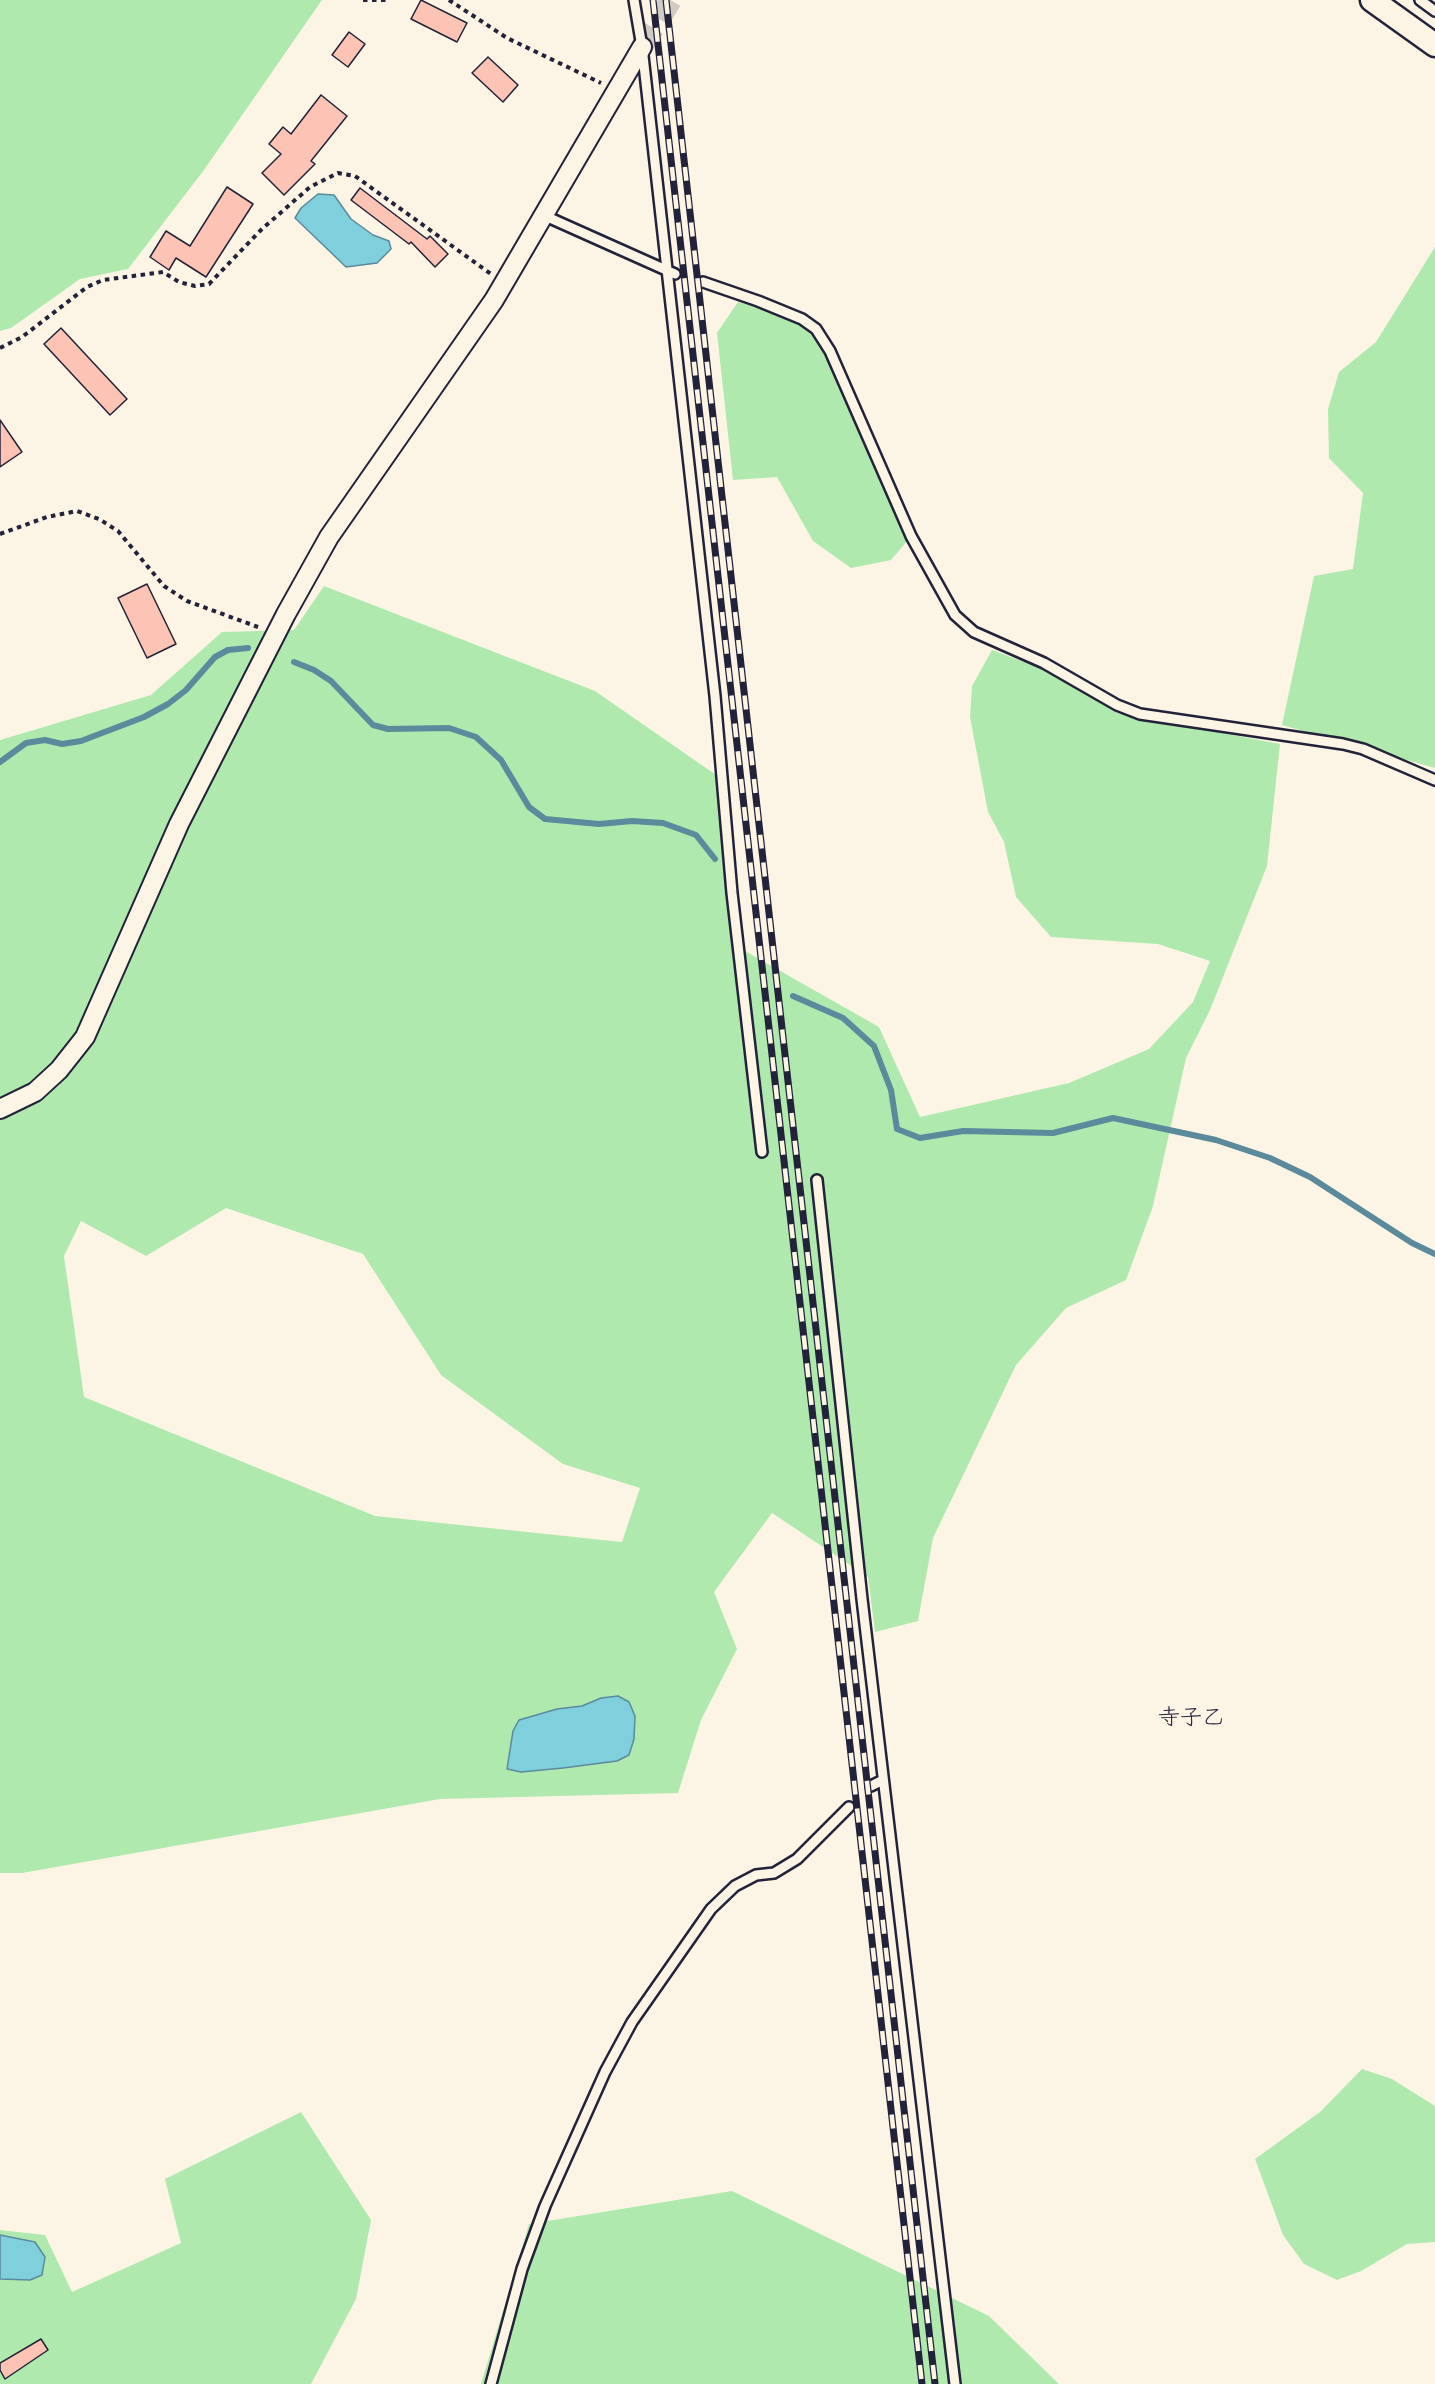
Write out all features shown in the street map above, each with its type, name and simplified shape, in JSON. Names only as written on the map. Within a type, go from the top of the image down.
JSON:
[{"type":"street","points":[[1372,0],[1435,45]]},
{"type":"street","points":[[0,1109],[35,1092],[59,1070],[85,1036],[179,824],[276,634],[329,537],[504,283],[642,47]]},
{"type":"lane","points":[[634,0],[671,272],[716,696],[732,893],[762,1152]]},
{"type":"lane","points":[[1420,0],[1435,11]]},
{"type":"lane","points":[[543,215],[671,272]]},
{"type":"lane","points":[[703,282],[802,319],[816,329],[830,351],[911,536],[956,615],[974,632],[1044,663],[1117,705],[1140,714],[1343,744],[1363,749],[1435,780]]},
{"type":"lane","points":[[817,1180],[883,1780],[955,2384]]},
{"type":"lane","points":[[871,1786],[883,1780]]},
{"type":"lane","points":[[491,2384],[522,2269],[545,2206],[605,2072],[632,2022],[711,1909],[735,1886],[756,1875],[774,1873],[797,1859],[849,1808]]},
{"type":"path","points":[[363,0],[386,0]]},
{"type":"path","points":[[449,0],[507,38],[616,91]]},
{"type":"path","points":[[0,348],[22,337],[87,288],[103,280],[163,273],[179,282],[195,286],[209,284],[262,229],[309,187],[338,172],[355,176],[504,283]]},
{"type":"path","points":[[0,534],[46,517],[77,511],[99,519],[118,531],[164,586],[187,601],[276,634]]},
{"type":"green space","points":[[0,0],[322,0],[204,170],[128,269],[80,279],[11,328],[0,331]]},
{"type":"green space","points":[[1435,247],[1435,768],[1282,725],[1314,576],[1353,569],[1363,493],[1329,458],[1328,409],[1339,372],[1376,342]]},
{"type":"green space","points":[[738,302],[769,310],[800,325],[815,338],[827,355],[908,540],[891,560],[851,568],[813,541],[777,477],[733,480],[717,333]]},
{"type":"green space","points":[[324,586],[595,691],[719,777],[731,943],[879,1027],[920,1117],[1069,1083],[1149,1049],[1193,1002],[1210,961],[1158,944],[1051,937],[1016,897],[1004,842],[988,812],[970,717],[972,686],[992,650],[1043,669],[1117,713],[1280,744],[1267,866],[1210,1010],[1186,1058],[1153,1206],[1126,1280],[1066,1308],[1016,1365],[933,1538],[918,1621],[875,1632],[868,1577],[772,1513],[714,1592],[737,1649],[701,1720],[678,1793],[440,1799],[22,1873],[0,1873],[0,740],[151,695],[222,632],[294,630]],"holes":[[[226,1208],[363,1254],[441,1375],[563,1464],[640,1488],[622,1542],[375,1516],[84,1397],[64,1256],[81,1221],[146,1256]]]},
{"type":"green space","points":[[1362,2069],[1392,2079],[1435,2106],[1435,2242],[1407,2244],[1361,2271],[1337,2280],[1304,2264],[1283,2235],[1255,2159],[1320,2112]]},
{"type":"green space","points":[[301,2112],[371,2220],[356,2299],[311,2384],[0,2384],[0,2230],[45,2235],[72,2292],[181,2243],[165,2179]]},
{"type":"green space","points":[[732,2191],[989,2316],[1059,2384],[481,2384],[529,2224]]},
{"type":"water","points":[[318,194],[334,195],[351,219],[373,235],[389,241],[391,249],[377,263],[346,267],[295,218],[301,208]]},
{"type":"water","points":[[618,1696],[629,1702],[635,1716],[634,1739],[629,1755],[617,1761],[563,1768],[521,1772],[507,1769],[513,1731],[519,1720],[557,1709],[582,1706],[601,1698]]},
{"type":"water","points":[[0,2235],[35,2242],[45,2257],[42,2275],[30,2280],[0,2279]]},
{"type":"building","points":[[421,0],[467,23],[457,42],[411,19]]},
{"type":"building","points":[[349,32],[365,44],[348,67],[332,55]]},
{"type":"building","points":[[488,57],[518,85],[503,102],[472,73]]},
{"type":"building","points":[[321,95],[347,116],[311,161],[315,164],[284,195],[262,173],[281,154],[269,144],[283,127],[291,134]]},
{"type":"building","points":[[227,187],[253,204],[206,277],[176,258],[169,270],[150,257],[166,231],[190,246]]},
{"type":"building","points":[[360,188],[427,239],[430,236],[448,254],[435,267],[411,242],[409,244],[351,200]]},
{"type":"building","points":[[61,328],[127,399],[110,415],[44,344]]},
{"type":"building","points":[[0,420],[22,452],[0,467]]},
{"type":"building","points":[[147,584],[176,644],[147,658],[118,598]]},
{"type":"building","points":[[41,2339],[48,2350],[5,2379],[0,2370],[0,2363]]},
{"type":"waterway","points":[[0,762],[26,743],[45,740],[62,744],[81,741],[144,717],[168,704],[186,690],[215,657],[228,650],[248,648]]},
{"type":"waterway","points":[[294,662],[314,670],[331,681],[373,725],[388,729],[449,728],[476,737],[501,760],[529,807],[545,819],[599,824],[632,821],[663,823],[696,835],[715,859]]},
{"type":"waterway","points":[[793,996],[843,1018],[874,1046],[891,1090],[897,1129],[920,1138],[963,1131],[1053,1133],[1113,1118],[1216,1140],[1270,1158],[1310,1177],[1412,1243],[1435,1254]]},
{"type":"tunnel","points":[[642,47],[671,0]]},
{"type":"railway","points":[[653,0],[922,2384]]},
{"type":"railway","points":[[666,0],[935,2384]]},
{"type":"district","name":"寺子乙","points":[[1191,1720]]}]
